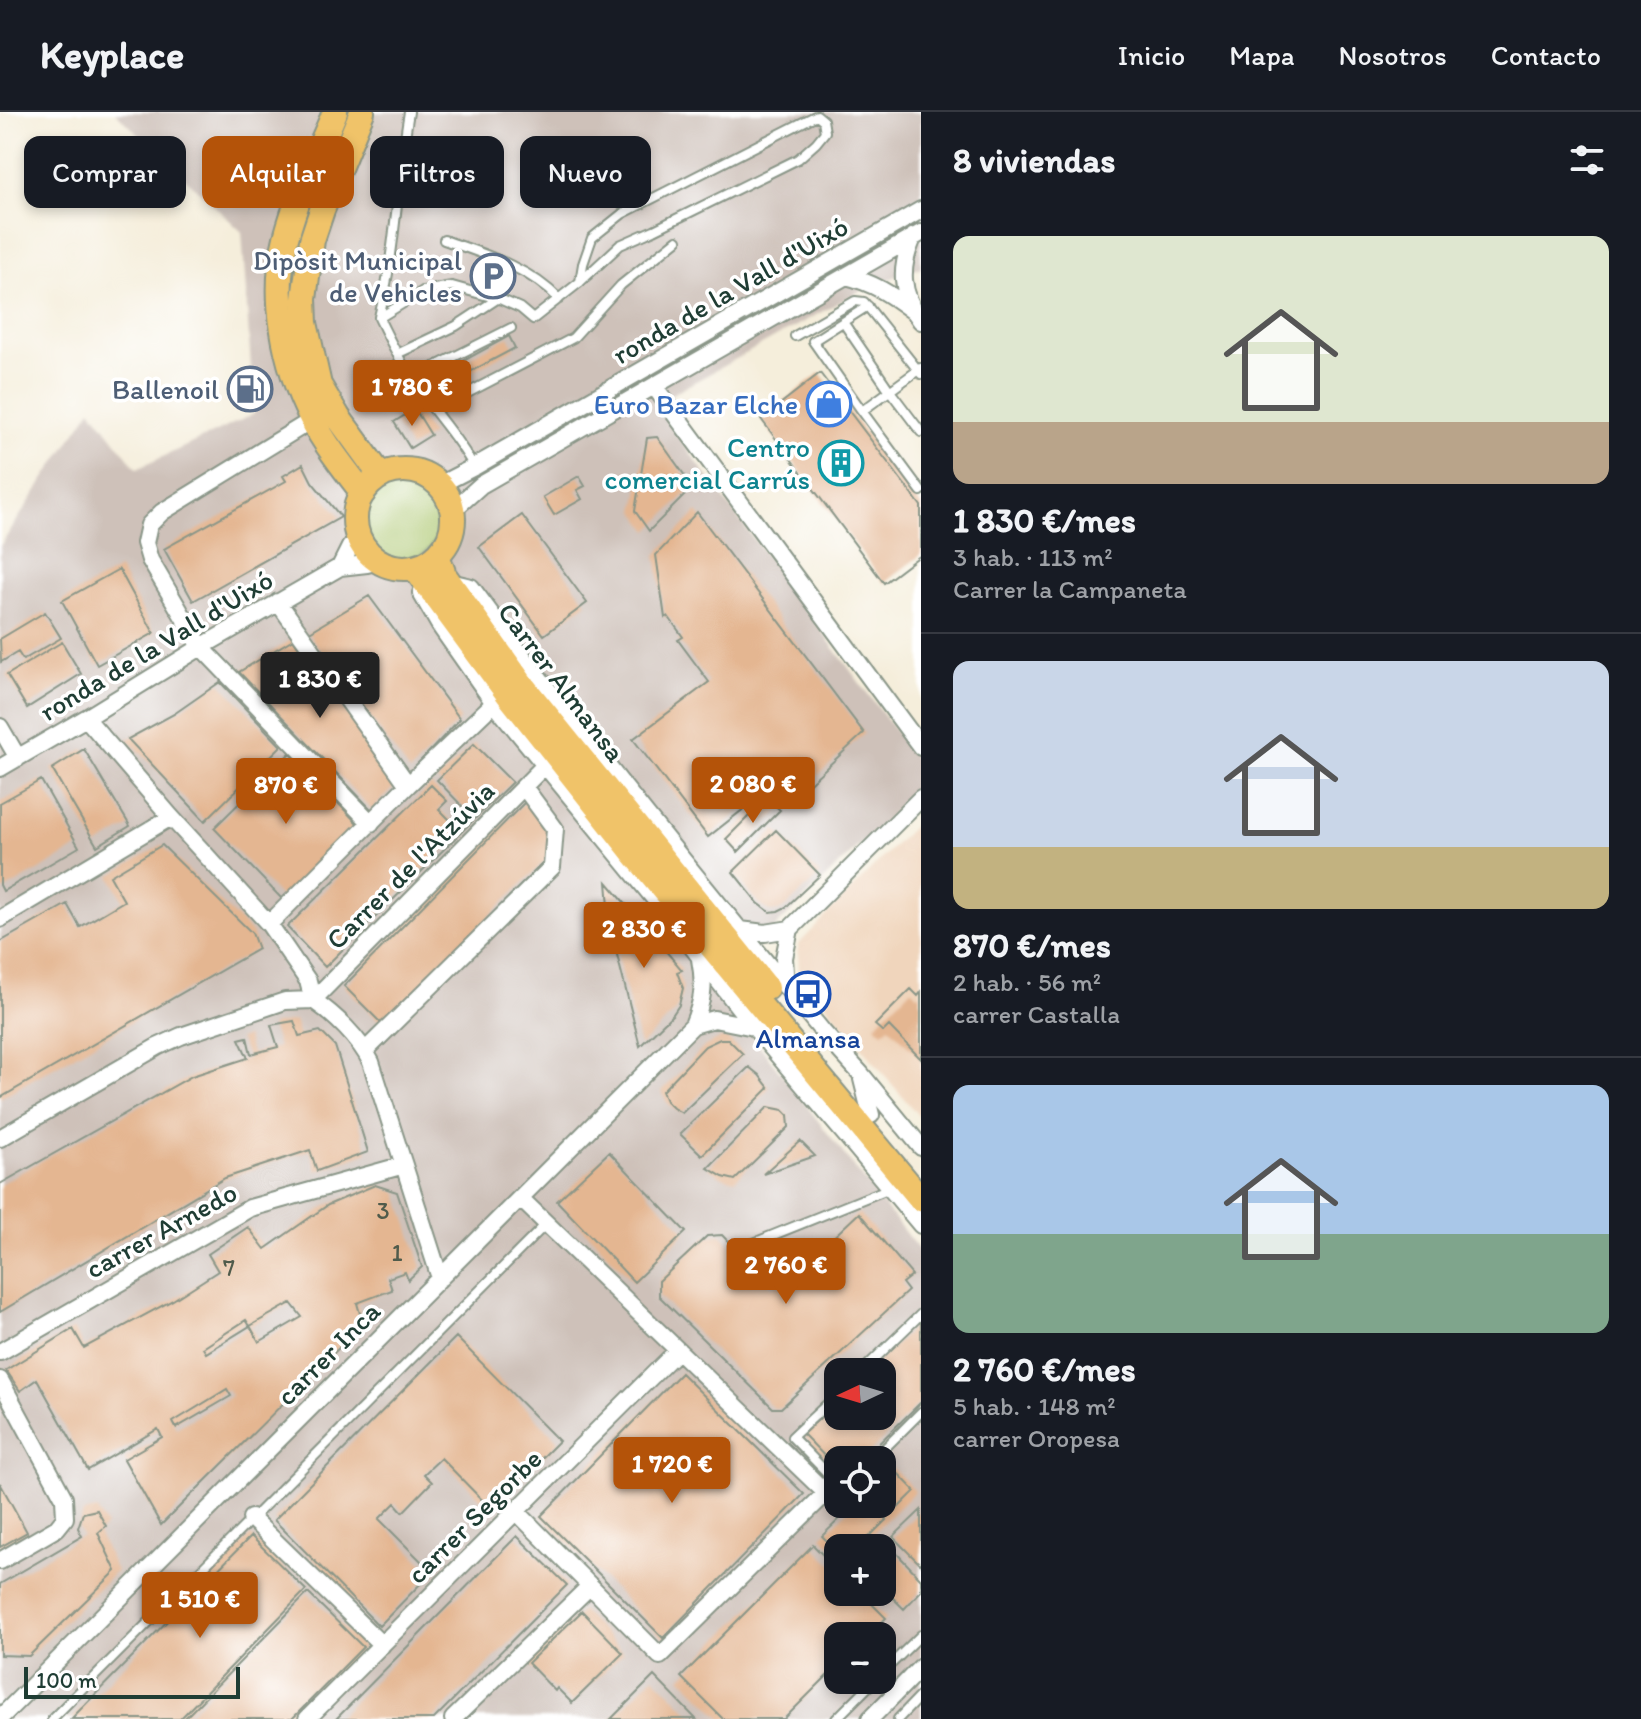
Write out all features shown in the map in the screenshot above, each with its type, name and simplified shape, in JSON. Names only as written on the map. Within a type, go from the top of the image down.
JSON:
[{"type":"main road","points":[[335,112],[285,240],[279,297],[288,354],[312,420],[363,493]]},
{"type":"main road","points":[[362,112],[312,240],[304,299],[305,323],[319,385],[381,476]]},
{"type":"main road","points":[[417,571],[437,555],[449,537],[452,511],[439,485],[421,473],[396,471],[381,476],[363,493],[356,511],[360,540],[379,561],[417,571],[510,697],[632,851],[921,1199]]},
{"type":"main road","name":"Carrer Almansa","points":[[437,555],[444,575],[523,686],[921,1174]]},
{"type":"street","name":"ronda de la Vall d'Uixó","points":[[439,485],[921,210]]},
{"type":"street","points":[[918,235],[909,248],[902,272],[918,316]]},
{"type":"street","name":"ronda de la Vall d'Uixó","points":[[452,511],[481,485],[918,235]]},
{"type":"street","points":[[846,276],[887,291],[918,316]]},
{"type":"street","points":[[654,386],[921,747]]},
{"type":"street","points":[[312,420],[162,512],[149,525],[145,543],[150,560],[201,647],[371,823]]},
{"type":"street","name":"ronda de la Vall d'Uixó","points":[[340,567],[350,547],[360,540]]},
{"type":"street","name":"ronda de la Vall d'Uixó","points":[[0,768],[340,567],[379,561]]},
{"type":"street","points":[[417,571],[421,593],[494,703],[754,1027],[921,1225]]},
{"type":"street","points":[[450,582],[471,587],[600,757],[823,1032],[921,1147]]},
{"type":"street","points":[[278,602],[408,785]]},
{"type":"street","points":[[269,924],[494,703]]},
{"type":"street","points":[[86,718],[269,924],[308,981],[313,1000],[341,1023],[365,1051],[376,1075],[440,1278]]},
{"type":"street","points":[[0,727],[18,758]]},
{"type":"street","name":"Carrer de l'Atzúvia","points":[[313,1000],[544,766]]},
{"type":"street","points":[[365,1051],[552,867],[555,829],[524,787]]},
{"type":"street","points":[[786,987],[784,958],[790,929],[921,798]]},
{"type":"street","points":[[0,919],[171,817]]},
{"type":"street","points":[[740,930],[765,933],[790,929]]},
{"type":"street","points":[[693,1025],[701,1006],[703,976],[700,957]]},
{"type":"street","points":[[0,1138],[181,1036],[285,1001],[313,1000]]},
{"type":"street","points":[[693,1025],[714,1019],[754,1027]]},
{"type":"street","name":"carrer Inca","points":[[0,1718],[693,1025]]},
{"type":"street","points":[[861,1074],[871,1115]]},
{"type":"street","points":[[842,1103],[850,1140]]},
{"type":"street","name":"carrer Arnedo","points":[[0,1352],[250,1208],[404,1165]]},
{"type":"street","points":[[520,1198],[678,1350],[824,1481]]},
{"type":"street","name":"carrer Segorbe","points":[[307,1719],[678,1350]]},
{"type":"street","points":[[0,1380],[64,1498],[65,1518],[57,1528],[0,1561]]},
{"type":"street","points":[[516,1511],[660,1656],[824,1496]]},
{"type":"street","points":[[251,1518],[382,1645]]},
{"type":"street","points":[[453,1719],[590,1586]]},
{"type":"street","points":[[870,1719],[921,1667]]},
{"type":"lane","points":[[409,112],[389,279],[379,318],[412,378],[474,467]]},
{"type":"lane","points":[[379,318],[423,291],[452,286],[520,308],[533,319],[580,282],[620,245],[798,159],[825,132],[823,120],[817,115],[622,214],[592,238],[580,282]]},
{"type":"lane","points":[[444,240],[516,268],[543,283],[559,299]]},
{"type":"lane","points":[[435,410],[573,338],[621,285],[677,240]]},
{"type":"lane","points":[[397,354],[456,326],[497,299]]},
{"type":"lane","points":[[795,336],[855,301],[868,306],[920,371],[862,411]]},
{"type":"lane","points":[[868,306],[813,341],[921,491]]},
{"type":"lane","points":[[843,322],[921,432]]},
{"type":"lane","points":[[412,378],[511,328]]},
{"type":"lane","points":[[746,1246],[890,1187]]},
{"type":"lane","points":[[52,1719],[546,1223]]},
{"type":"lane","points":[[875,1358],[921,1314]]},
{"type":"lane","points":[[824,1407],[792,1437],[824,1478]]},
{"type":"lane","points":[[887,1446],[921,1412]]},
{"type":"lane","points":[[896,1659],[921,1635]]},
{"type":"lane","points":[[836,1719],[861,1694]]},
{"type":"lane","points":[[898,1719],[921,1695]]},
{"type":"shaded area","points":[[115,112],[921,112],[921,267],[865,288],[654,404],[921,766],[921,785],[714,987],[921,1253],[921,1719],[0,1719],[0,546],[91,409],[137,469],[254,414],[242,232],[217,208],[354,208],[354,136],[202,136],[202,194],[186,179],[186,136],[140,136]]},
{"type":"shaded area","points":[[921,818],[921,1119],[799,972],[798,945]]},
{"type":"green space","points":[[402,484],[417,487],[429,495],[437,507],[440,522],[437,537],[429,549],[417,557],[402,560],[387,557],[375,549],[367,537],[364,522],[367,507],[375,495],[387,487]]},
{"type":"building","points":[[509,336],[515,348],[436,390],[430,379]]},
{"type":"building","name":"Centro comercial Carrús","points":[[820,373],[921,506],[921,555],[884,583],[761,419]]},
{"type":"building","name":"Ballenoil","points":[[243,375],[264,395],[257,402],[236,383]]},
{"type":"building","points":[[415,409],[431,435],[410,448],[394,422]]},
{"type":"building","points":[[657,437],[693,487],[649,531],[635,511],[647,438]]},
{"type":"building","points":[[303,464],[312,482],[341,517],[193,601],[164,549],[286,481],[283,476]]},
{"type":"building","points":[[579,476],[585,486],[577,490],[582,499],[554,515],[543,497]]},
{"type":"building","points":[[697,512],[864,733],[800,792],[783,778],[708,837],[633,739],[709,682],[678,640],[683,637],[668,616],[665,618],[656,555]]},
{"type":"building","points":[[522,515],[587,603],[544,635],[479,547]]},
{"type":"building","points":[[119,569],[154,633],[97,665],[62,601]]},
{"type":"building","points":[[369,596],[460,719],[410,772],[308,633]]},
{"type":"building","points":[[45,612],[61,638],[23,660],[18,652],[1,662],[0,639]]},
{"type":"building","points":[[293,639],[398,783],[372,810],[239,672]]},
{"type":"building","points":[[62,642],[81,674],[27,708],[7,675]]},
{"type":"building","points":[[220,682],[281,746],[205,821],[128,739],[174,714]]},
{"type":"building","points":[[474,744],[512,782],[325,967],[287,927],[431,785],[447,801],[439,809],[453,823],[466,810],[437,780]]},
{"type":"building","points":[[84,749],[130,826],[97,846],[52,769]]},
{"type":"building","points":[[290,753],[358,824],[282,899],[214,828]]},
{"type":"building","points":[[41,780],[79,847],[3,891],[0,885],[0,803]]},
{"type":"building","points":[[767,798],[780,810],[738,852],[726,839]]},
{"type":"building","points":[[525,802],[548,831],[548,858],[382,1024],[344,986]]},
{"type":"building","points":[[776,830],[820,875],[786,907],[770,912],[758,903],[733,872]]},
{"type":"building","points":[[162,845],[252,933],[258,949],[0,1098],[0,942],[67,904],[80,927],[124,901],[110,876]]},
{"type":"building","points":[[607,882],[682,970],[677,972],[683,988],[679,1005],[640,1046],[611,931]]},
{"type":"building","points":[[911,989],[918,996],[921,992],[921,1059],[889,1026],[883,1032],[875,1025]]},
{"type":"building","points":[[294,1021],[299,1036],[320,1031],[335,1046],[368,1152],[317,1171],[310,1150],[225,1178],[0,1312],[0,1184],[192,1076],[248,1058],[239,1039],[247,1037],[251,1054],[278,1047],[271,1025]]},
{"type":"building","points":[[728,1039],[743,1054],[682,1113],[673,1108],[662,1091],[705,1046]]},
{"type":"building","points":[[749,1067],[769,1088],[702,1155],[680,1134]]},
{"type":"building","points":[[768,1107],[783,1110],[788,1115],[789,1127],[735,1180],[708,1168]]},
{"type":"building","points":[[800,1141],[815,1156],[763,1174]]},
{"type":"building","points":[[609,1152],[686,1232],[634,1282],[557,1201]]},
{"type":"building","points":[[375,1185],[397,1192],[422,1267],[408,1280],[405,1272],[388,1278],[392,1290],[357,1303],[363,1324],[161,1525],[124,1459],[162,1437],[158,1429],[88,1470],[37,1379],[20,1391],[6,1370],[73,1329],[84,1348],[173,1300],[218,1271],[208,1254],[248,1227],[265,1249],[328,1205]],"holes":[[[291,1303],[302,1317],[259,1342],[250,1326]],[[246,1320],[250,1326],[206,1353],[203,1348]],[[227,1389],[231,1396],[176,1428],[173,1422]]]},
{"type":"building","points":[[859,1213],[912,1275],[902,1283],[908,1291],[835,1358],[824,1358],[824,1368],[781,1408],[773,1408],[659,1296],[659,1281],[707,1236],[722,1235],[772,1287],[789,1279]]},
{"type":"building","points":[[921,1320],[921,1402],[896,1427],[896,1358],[882,1358]]},
{"type":"building","points":[[456,1337],[559,1441],[491,1509],[441,1458],[424,1474],[432,1482],[403,1512],[395,1503],[379,1519],[432,1572],[379,1626],[274,1520]]},
{"type":"building","points":[[681,1373],[804,1494],[663,1638],[541,1516]]},
{"type":"building","points":[[824,1414],[824,1430],[893,1430],[876,1446],[824,1446],[824,1456],[803,1434]]},
{"type":"building","points":[[896,1471],[915,1491],[896,1510]]},
{"type":"building","points":[[0,1483],[27,1532],[0,1547]]},
{"type":"building","points":[[97,1510],[106,1526],[98,1533],[116,1571],[29,1656],[0,1655],[0,1584],[82,1536],[78,1528],[83,1513]]},
{"type":"building","points":[[921,1510],[921,1565],[896,1540],[896,1534]]},
{"type":"building","points":[[841,1518],[888,1518],[872,1534],[824,1534]]},
{"type":"building","points":[[251,1536],[306,1590],[180,1719],[71,1719]]},
{"type":"building","points":[[517,1536],[567,1585],[434,1719],[336,1719]]},
{"type":"building","points":[[813,1545],[824,1556],[824,1606],[874,1606],[886,1618],[882,1622],[824,1622],[824,1679],[784,1719],[723,1719],[681,1677]]},
{"type":"building","points":[[896,1553],[921,1579],[921,1591],[904,1609],[896,1601]]},
{"type":"building","points":[[308,1593],[363,1647],[292,1719],[184,1719]]},
{"type":"building","points":[[582,1611],[623,1653],[572,1703],[557,1688],[555,1691],[528,1663]]},
{"type":"building","points":[[654,1676],[696,1719],[611,1719]]},
{"type":"place","name":"Dipòsit Municipal de Vehicles","points":[[493,276]]},
{"type":"place","name":"Ballenoil","points":[[250,389]]},
{"type":"place","name":"Euro Bazar Elche","points":[[829,404]]},
{"type":"place","name":"Centro comercial Carrús","points":[[841,463]]},
{"type":"place","name":"Almansa","points":[[808,994]]}]
